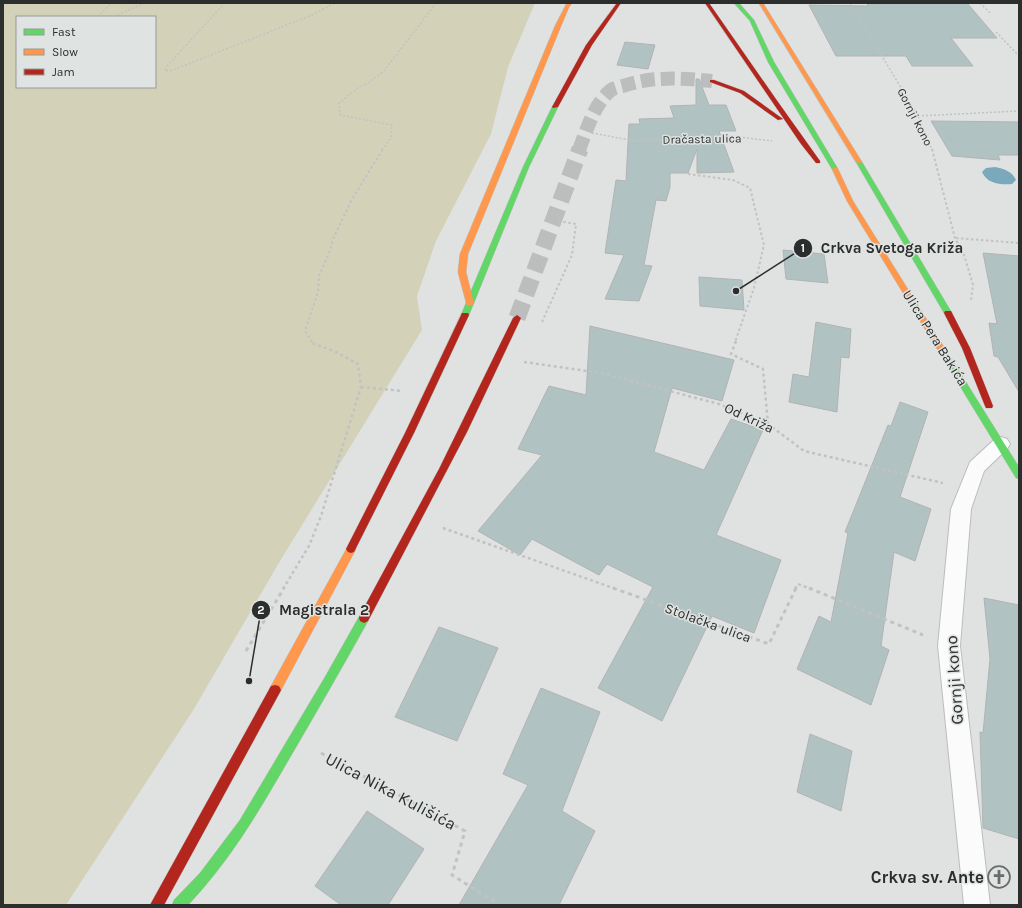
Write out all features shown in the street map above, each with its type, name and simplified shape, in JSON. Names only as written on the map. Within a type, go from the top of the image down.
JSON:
[{"type":"main road","points":[[470,304],[462,272],[464,254],[558,26],[567,6],[570,3]]},
{"type":"main road","points":[[157,905],[312,623],[388,479],[428,397],[470,304],[526,168],[563,90],[589,45],[619,3]]},
{"type":"main road","points":[[707,3],[771,95],[791,127],[850,201]]},
{"type":"main road","points":[[736,3],[752,20],[771,62],[832,162],[850,201]]},
{"type":"main road","points":[[761,3],[893,217],[941,298],[969,355],[1001,444]]},
{"type":"main road","points":[[712,81],[742,92],[791,127]]},
{"type":"main road","name":"Ulica Pera Bakića","points":[[850,201],[1019,475]]},
{"type":"main road","points":[[179,905],[205,878],[244,824],[328,681],[420,516],[500,356],[516,318]]},
{"type":"lane","name":"Gornji kono","points":[[977,905],[949,646],[961,509],[976,467],[1001,444]]},
{"type":"path","points":[[98,16],[112,3]]},
{"type":"path","points":[[116,16],[144,3]]},
{"type":"path","points":[[225,3],[167,66],[165,71],[173,70],[312,15],[335,3]]},
{"type":"path","points":[[246,650],[309,546],[321,516],[361,387],[358,364],[334,351],[314,344],[305,331],[318,292],[319,276],[330,251],[333,239],[352,198],[379,153],[391,138],[392,125],[340,115],[340,103],[358,88],[368,83],[384,70],[436,3]]},
{"type":"path","name":"Gornji kono","points":[[850,3],[918,116],[933,151],[955,238],[964,255],[973,285]]},
{"type":"path","points":[[980,3],[991,14]]},
{"type":"path","points":[[996,32],[1019,56]]},
{"type":"path","points":[[918,116],[1019,112]]},
{"type":"path","name":"Dračasta ulica","points":[[592,132],[635,141],[731,136],[775,141]]},
{"type":"path","points":[[688,174],[733,180],[750,188],[764,245],[754,288],[731,354],[763,369],[768,424]]},
{"type":"path","points":[[541,325],[572,254],[576,224],[558,221]]},
{"type":"path","points":[[955,238],[1019,243]]},
{"type":"path","name":"Od Križa","points":[[526,356],[524,362],[601,373],[719,404],[768,424],[804,451],[968,489]]},
{"type":"path","name":"Stolačka ulica","points":[[439,527],[768,644],[798,584],[949,646]]},
{"type":"path","name":"Ulica Nika Kulišića","points":[[318,752],[465,831],[452,874],[500,905]]},
{"type":"green space","points":[[3,3],[535,3],[508,67],[491,134],[436,241],[417,296],[422,330],[280,561],[194,709],[66,905],[3,905]]},
{"type":"water","points":[[995,167],[1010,172],[1016,180],[1012,184],[999,184],[987,179],[982,172],[986,168]]},
{"type":"building","points":[[867,3],[967,3],[997,38],[951,38],[973,66],[912,66],[906,56],[836,56],[809,5],[868,6]]},
{"type":"building","points":[[625,42],[655,45],[648,69],[617,65]]},
{"type":"building","points":[[696,79],[699,79],[709,105],[726,105],[736,131],[719,131],[734,172],[697,173],[697,149],[688,173],[670,173],[670,187],[666,201],[656,200],[644,265],[652,266],[639,301],[605,299],[624,255],[605,253],[616,180],[626,181],[629,124],[640,124],[639,119],[674,118],[670,106],[696,105]]},
{"type":"building","points":[[931,121],[1019,122],[1019,155],[998,155],[1000,160],[952,156]]},
{"type":"building","points":[[783,250],[824,254],[828,283],[786,279]]},
{"type":"building","points":[[983,253],[1019,256],[1019,392],[998,357],[994,356],[989,323],[997,324]]},
{"type":"building","points":[[699,277],[742,280],[744,310],[700,306]]},
{"type":"building","points":[[816,322],[851,329],[849,358],[841,357],[837,412],[789,402],[793,374],[809,377]]},
{"type":"building","points":[[590,326],[734,360],[722,401],[672,388],[654,452],[704,470],[731,419],[763,430],[716,535],[781,560],[754,633],[712,616],[662,721],[598,688],[653,587],[607,564],[599,575],[532,539],[520,555],[478,531],[542,455],[518,449],[549,386],[586,395]]},
{"type":"building","points":[[900,402],[928,412],[900,497],[931,509],[915,561],[894,552],[881,646],[889,650],[871,705],[797,669],[819,616],[831,622],[848,533],[845,532],[888,425],[891,426]]},
{"type":"building","points":[[984,598],[1019,605],[1019,839],[983,828],[980,732],[983,733],[990,659]]},
{"type":"building","points":[[439,627],[498,648],[457,741],[395,717]]},
{"type":"building","points":[[541,688],[600,712],[562,811],[595,831],[559,905],[459,905],[528,785],[503,774]]},
{"type":"building","points":[[810,734],[852,751],[841,811],[797,792]]},
{"type":"building","points":[[367,811],[424,849],[388,905],[341,905],[315,886]]},
{"type":"tunnel","points":[[579,150],[588,125],[600,102],[612,89],[656,79],[690,79],[712,81]]},
{"type":"tunnel","points":[[517,318],[580,149]]},
{"type":"traffic: fast","points":[[736,3],[752,20],[771,62],[835,169]]},
{"type":"traffic: fast","points":[[465,315],[526,167],[555,107]]},
{"type":"traffic: fast","points":[[859,162],[948,313]]},
{"type":"traffic: fast","points":[[948,360],[1019,475]]},
{"type":"traffic: fast","points":[[179,905],[205,878],[244,824],[329,681],[364,618]]},
{"type":"traffic: slow","points":[[470,304],[462,272],[464,254],[558,26],[567,6],[570,3]]},
{"type":"traffic: slow","points":[[761,3],[859,162]]},
{"type":"traffic: slow","points":[[835,169],[850,201],[948,360]]},
{"type":"traffic: slow","points":[[275,690],[351,549]]},
{"type":"traffic: jam","points":[[555,107],[589,45],[619,3]]},
{"type":"traffic: jam","points":[[707,3],[775,103],[818,162]]},
{"type":"traffic: jam","points":[[712,81],[742,92],[780,119]]},
{"type":"traffic: jam","points":[[948,313],[966,348],[989,406]]},
{"type":"traffic: jam","points":[[351,549],[410,433],[465,315]]},
{"type":"traffic: jam","points":[[364,618],[444,469],[517,318]]},
{"type":"traffic: jam","points":[[157,905],[275,690]]},
{"type":"place","name":"Crkva Svetoga Križa","points":[[736,291]]},
{"type":"place","name":"Magistrala 2","points":[[249,681]]},
{"type":"place","name":"Crkva sv. Ante","points":[[999,877]]}]
